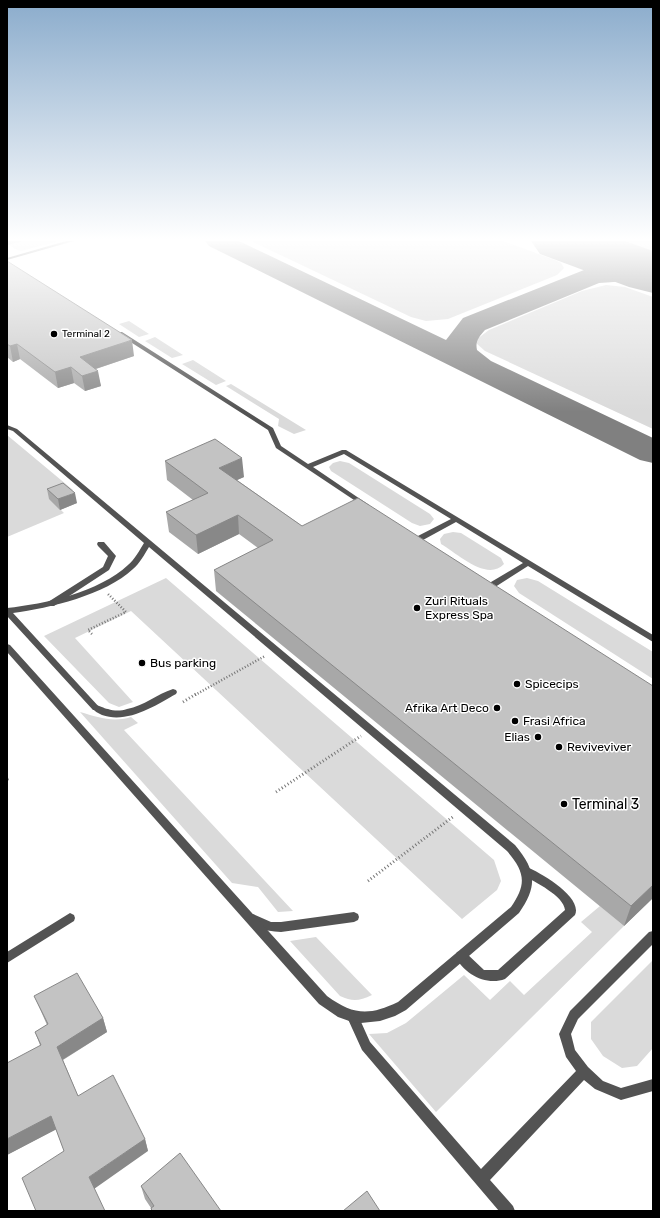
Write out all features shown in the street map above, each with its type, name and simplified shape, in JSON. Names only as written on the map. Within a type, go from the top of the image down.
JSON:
[{"type":"street","points":[[113,328],[271,429],[278,448],[372,510]]},
{"type":"street","points":[[7,427],[15,430],[511,848],[521,859],[527,872],[528,886],[524,899],[515,910],[402,1006],[387,1015],[370,1018],[353,1017],[336,1011],[323,1000],[7,647]]},
{"type":"street","points":[[308,467],[344,451],[653,639]]},
{"type":"street","points":[[430,548],[414,537],[456,519]]},
{"type":"street","points":[[148,542],[139,557],[126,571],[100,586],[51,604],[7,611],[96,708],[106,714],[121,714],[142,708],[173,692]]},
{"type":"street","points":[[51,604],[106,568],[112,556],[101,544]]},
{"type":"street","points":[[489,587],[528,563]]},
{"type":"street","points":[[461,956],[477,971],[488,977],[501,975],[570,912],[570,904],[554,888],[527,872]]},
{"type":"street","points":[[245,913],[260,924],[281,927],[354,917]]},
{"type":"street","points":[[7,958],[70,918]]},
{"type":"street","points":[[653,936],[574,1015],[565,1034],[570,1053],[584,1071],[599,1086],[621,1094],[653,1085]]},
{"type":"street","points":[[353,1017],[366,1046],[508,1211]]},
{"type":"street","points":[[481,1179],[584,1071]]},
{"type":"path","points":[[92,634],[88,630],[126,612],[100,586]]},
{"type":"path","points":[[183,702],[276,650]]},
{"type":"path","points":[[276,792],[371,730]]},
{"type":"path","points":[[368,881],[465,809]]},
{"type":"shaded area","points":[[371,298],[500,298],[448,319],[426,321],[411,317]]},
{"type":"shaded area","points":[[566,298],[653,298],[653,429],[485,351],[476,343],[477,339],[489,330]]},
{"type":"shaded area","points":[[129,321],[149,334],[139,337],[119,324]]},
{"type":"shaded area","points":[[155,337],[183,355],[172,358],[145,341]]},
{"type":"shaded area","points":[[193,360],[226,381],[216,385],[182,364]]},
{"type":"shaded area","points":[[231,384],[306,430],[294,434],[278,426],[279,419],[226,386]]},
{"type":"shaded area","points":[[7,435],[73,490],[50,499],[64,513],[7,537]]},
{"type":"shaded area","points":[[340,461],[349,463],[430,514],[434,519],[430,524],[420,526],[412,523],[331,471],[329,467],[333,463]]},
{"type":"shaded area","points":[[453,532],[461,533],[501,558],[504,564],[497,569],[489,570],[481,568],[464,559],[441,544],[440,539],[444,534]]},
{"type":"shaded area","points":[[166,578],[494,860],[501,881],[497,890],[462,919],[131,611],[75,638],[133,702],[119,707],[109,703],[44,636]]},
{"type":"shaded area","points":[[527,578],[538,581],[653,652],[653,679],[519,593],[514,586],[517,580]]},
{"type":"shaded area","points":[[80,712],[111,719],[124,719],[131,717],[138,723],[124,730],[293,911],[278,912],[258,887],[232,883]]},
{"type":"shaded area","points":[[600,906],[624,926],[436,1112],[369,1034],[387,1033],[406,1023],[464,975],[490,1000],[510,981],[524,995],[592,932],[581,922]]},
{"type":"shaded area","points":[[316,937],[372,995],[356,1000],[340,996],[290,941]]},
{"type":"shaded area","points":[[653,960],[653,1048],[637,1066],[622,1068],[603,1056],[591,1039],[591,1022]]},
{"type":"building","name":"Terminal 2","points":[[7,298],[65,298],[132,340],[80,357],[98,371],[82,376],[71,367],[55,372],[17,344],[10,346],[7,344]]},
{"type":"building","name":"Terminal 3","points":[[215,439],[242,458],[219,468],[302,526],[358,498],[653,686],[653,885],[631,906],[214,570],[273,540],[238,515],[196,535],[166,512],[208,493],[165,461]]},
{"type":"building","points":[[63,483],[75,493],[58,499],[47,489]]},
{"type":"building","points":[[77,973],[103,1018],[57,1047],[78,1096],[113,1075],[145,1139],[89,1177],[105,1211],[36,1211],[22,1178],[64,1151],[51,1116],[7,1139],[7,1063],[41,1045],[35,1032],[48,1024],[34,996]]},
{"type":"building","points":[[180,1153],[221,1211],[152,1211],[151,1208],[154,1206],[141,1186]]},
{"type":"building","points":[[367,1191],[380,1211],[343,1211]]},
{"type":"taxiway","points":[[335,298],[480,368]]},
{"type":"taxiway","points":[[480,368],[469,360],[461,350],[460,345],[466,332],[474,324],[539,298]]},
{"type":"taxiway","points":[[480,368],[653,452]]},
{"type":"taxiway","points":[[480,368],[484,371]]},
{"type":"place","name":"Terminal 2","points":[[54,334]]},
{"type":"place","name":"Zuri Rituals Express Spa","points":[[417,608]]},
{"type":"place","name":"Bus parking","points":[[142,663]]},
{"type":"place","name":"Spicecips","points":[[517,684]]},
{"type":"place","name":"Afrika Art Deco","points":[[497,708]]},
{"type":"place","name":"Frasi Africa","points":[[515,721]]},
{"type":"place","name":"Elias","points":[[538,737]]},
{"type":"place","name":"Reviveviver","points":[[559,747]]},
{"type":"place","name":"Terminal 3","points":[[564,804]]}]
